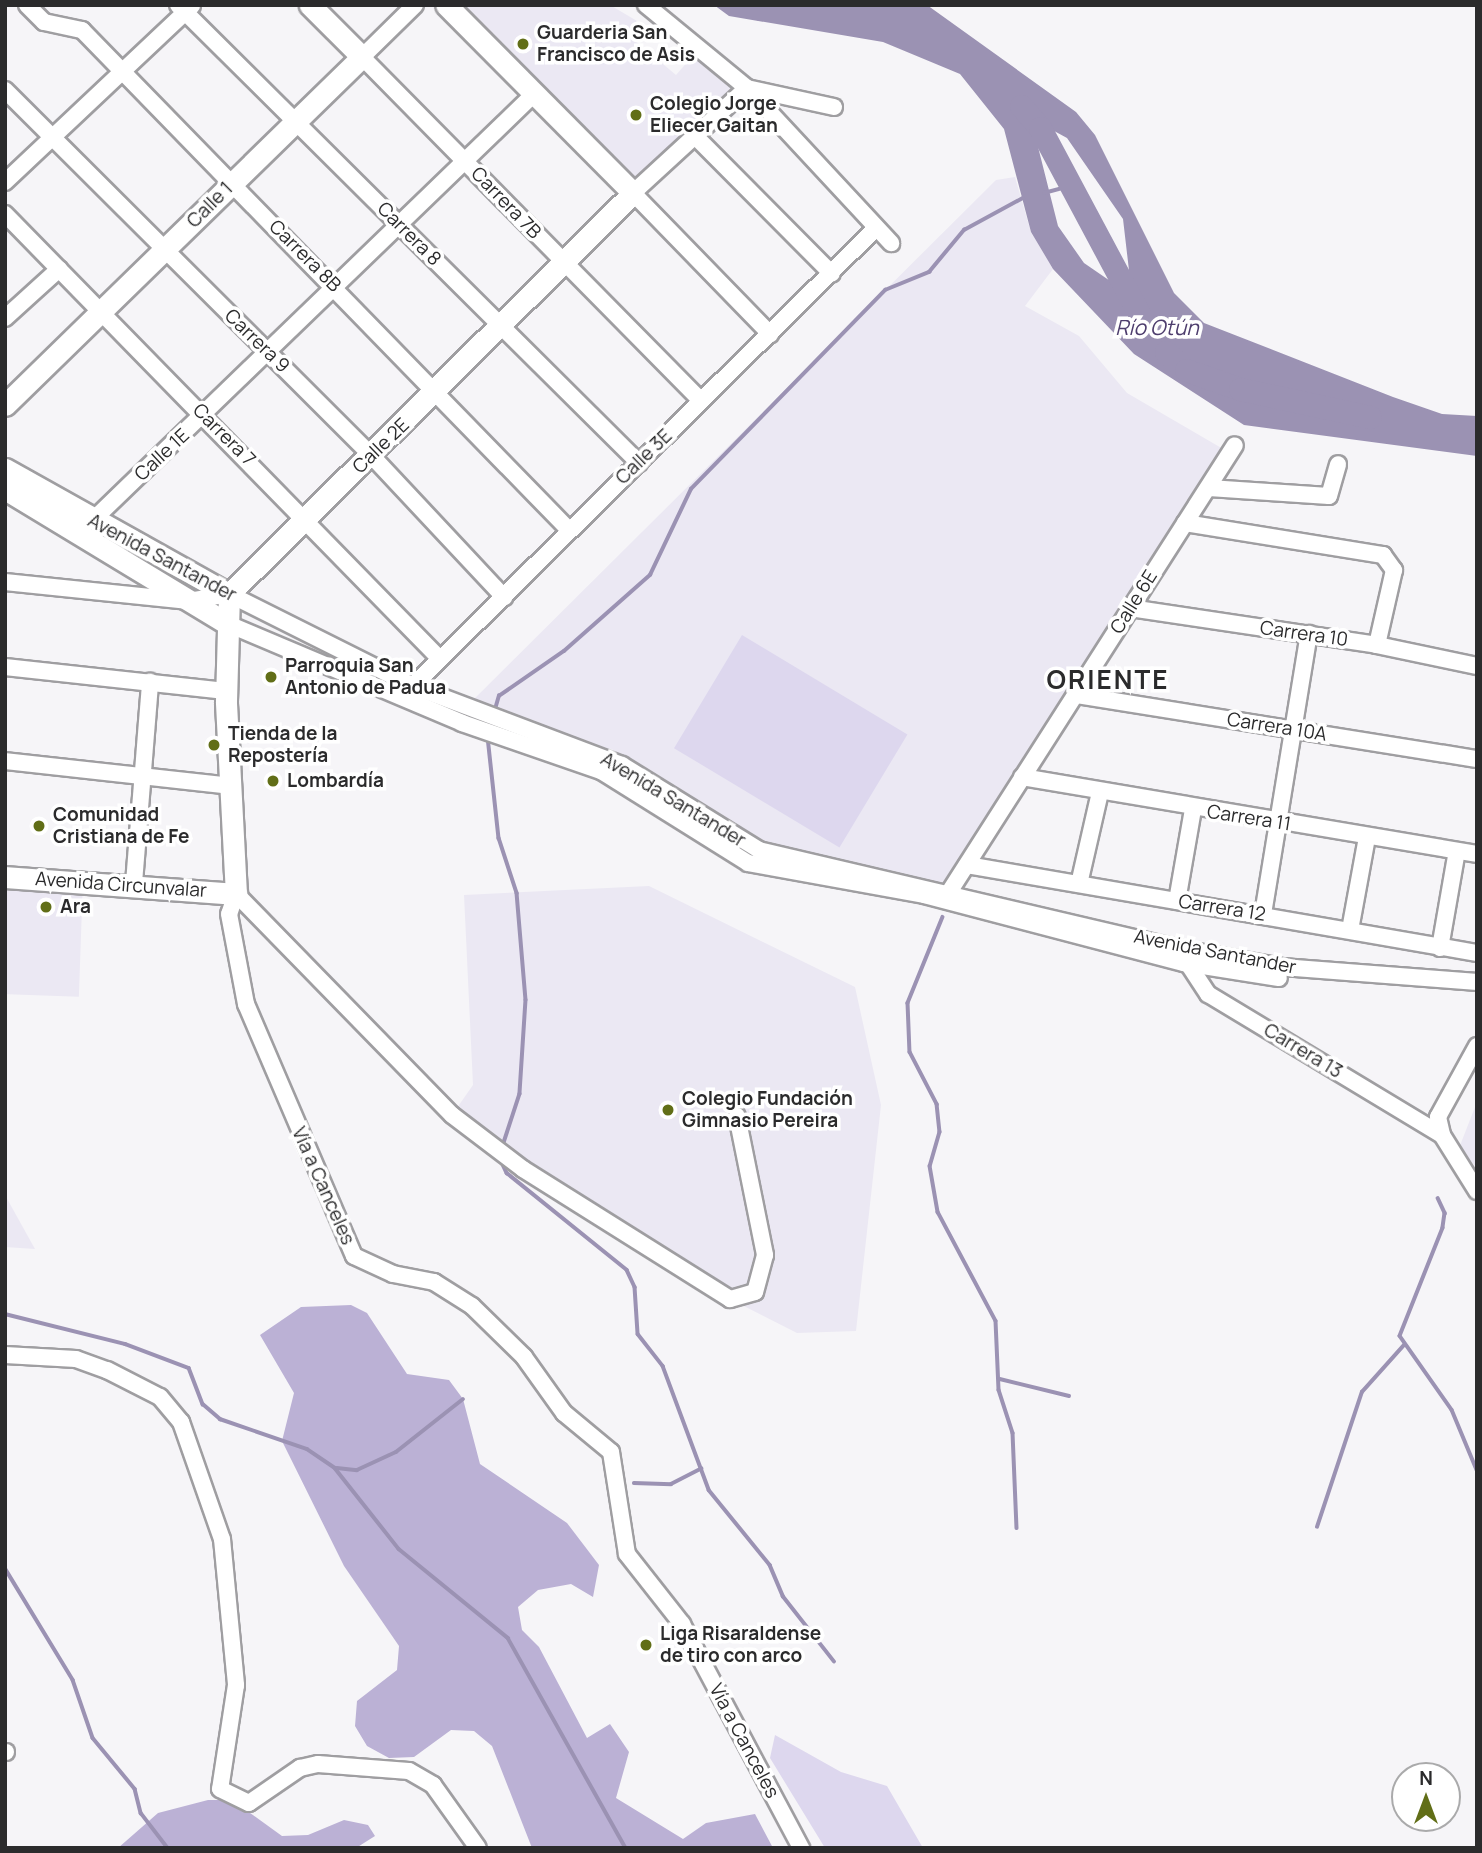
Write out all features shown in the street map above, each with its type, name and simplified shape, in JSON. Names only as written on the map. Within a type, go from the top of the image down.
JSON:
[{"type":"main road","name":"Carrera 7B","points":[[310,5],[362,57]]},
{"type":"main road","points":[[446,5],[633,193]]},
{"type":"main road","name":"Calle 1","points":[[5,405],[362,57]]},
{"type":"main road","name":"Calle 2E","points":[[229,594],[438,390],[633,193]]},
{"type":"main road","name":"Avenida Santander","points":[[5,469],[92,521],[229,594]]},
{"type":"main road","name":"Avenida Santander","points":[[5,489],[228,624]]},
{"type":"main road","points":[[229,594],[226,691],[236,894]]},
{"type":"main road","name":"Avenida Circunvalar","points":[[5,877],[134,883],[236,894]]},
{"type":"street","name":"Carrera 8B","points":[[27,5],[44,22],[82,30],[438,390],[569,530]]},
{"type":"street","name":"Calle 1","points":[[362,57],[415,5]]},
{"type":"street","points":[[646,5],[747,88],[891,243]]},
{"type":"street","points":[[5,182],[124,72],[186,7]]},
{"type":"street","name":"Carrera 8","points":[[186,7],[396,222],[639,463]]},
{"type":"street","name":"Carrera 7B","points":[[362,57],[701,401]]},
{"type":"street","points":[[747,88],[834,107]]},
{"type":"street","name":"Calle 2E","points":[[633,193],[747,88]]},
{"type":"street","name":"Carrera 9","points":[[5,90],[54,134],[162,252],[268,351],[371,455],[504,597]]},
{"type":"street","name":"Calle 1E","points":[[92,521],[336,287],[396,222],[533,94]]},
{"type":"street","points":[[695,136],[832,274]]},
{"type":"street","points":[[633,193],[769,334]]},
{"type":"street","name":"Carrera 7","points":[[5,214],[306,517],[440,659]]},
{"type":"street","name":"Calle 3E","points":[[412,686],[876,228]]},
{"type":"street","points":[[5,318],[59,269]]},
{"type":"street","name":"Calle 6E","points":[[948,895],[1235,446]]},
{"type":"street","points":[[1209,488],[1329,496],[1338,464]]},
{"type":"street","points":[[1185,523],[1391,561],[1377,645]]},
{"type":"street","points":[[5,582],[189,601],[229,594]]},
{"type":"street","name":"Avenida Santander","points":[[229,594],[412,686],[603,755],[759,850],[948,895],[1185,957],[1280,978],[1477,992]]},
{"type":"street","name":"Carrera 10","points":[[1130,608],[1377,645],[1477,666]]},
{"type":"street","name":"Avenida Santander","points":[[228,624],[461,723],[601,771],[748,863],[948,895]]},
{"type":"street","points":[[1263,914],[1309,634]]},
{"type":"street","points":[[5,667],[226,691]]},
{"type":"street","points":[[134,883],[150,682]]},
{"type":"street","name":"Carrera 10A","points":[[1077,695],[1477,759]]},
{"type":"street","points":[[5,761],[230,786]]},
{"type":"street","name":"Carrera 11","points":[[1022,777],[1193,809],[1477,854]]},
{"type":"street","points":[[1079,884],[1100,792]]},
{"type":"street","points":[[1177,901],[1193,809]]},
{"type":"street","points":[[1350,930],[1367,837]]},
{"type":"street","points":[[1440,948],[1457,851]]},
{"type":"street","name":"Carrera 12","points":[[967,865],[1477,953]]},
{"type":"street","points":[[236,894],[452,1115],[523,1169],[730,1299],[755,1292],[765,1255],[737,1116]]},
{"type":"street","name":"Vía a Canceles","points":[[236,894],[229,914],[246,1004],[354,1256],[393,1274],[434,1282],[471,1306],[524,1357],[564,1413],[611,1452],[628,1554],[682,1624],[801,1848]]},
{"type":"street","name":"Avenida Santander","points":[[1185,957],[1477,982]]},
{"type":"street","name":"Carrera 13","points":[[1185,957],[1208,994],[1442,1135]]},
{"type":"street","points":[[1477,1046],[1440,1102],[1442,1135],[1477,1191]]},
{"type":"street","points":[[5,1355],[76,1359],[107,1370],[160,1397],[181,1422],[222,1539],[236,1685],[218,1769],[220,1789],[249,1803],[300,1768],[318,1764],[409,1771],[433,1785],[478,1848]]},
{"type":"shaded area","name":"Colegio Jorge Eliecer Gaitan","points":[[446,5],[610,5],[637,21],[626,33],[676,75],[697,51],[747,88],[633,193]]},
{"type":"shaded area","points":[[1015,177],[1031,232],[1053,269],[1025,306],[1079,336],[1127,393],[1230,453],[951,890],[759,850],[622,765],[465,708],[996,180]]},
{"type":"shaded area","points":[[742,635],[907,734],[839,848],[674,748]]},
{"type":"shaded area","name":"Ara","points":[[5,877],[83,880],[79,997],[5,994]]},
{"type":"shaded area","name":"Colegio Fundación Gimnasio Pereira","points":[[649,886],[855,987],[881,1105],[856,1331],[797,1333],[730,1299],[452,1115],[473,1085],[464,895]]},
{"type":"shaded area","points":[[1477,1102],[1477,1168],[1459,1148]]},
{"type":"shaded area","points":[[5,1195],[35,1249],[5,1247]]},
{"type":"shaded area","points":[[351,1305],[367,1313],[407,1374],[449,1380],[463,1399],[480,1464],[567,1523],[599,1565],[593,1597],[571,1584],[538,1590],[518,1607],[522,1630],[539,1647],[587,1738],[610,1724],[629,1752],[616,1798],[683,1839],[706,1823],[755,1814],[773,1848],[532,1848],[492,1746],[474,1731],[451,1730],[414,1757],[389,1758],[367,1746],[355,1726],[357,1701],[397,1670],[399,1646],[344,1566],[282,1441],[294,1393],[260,1335],[301,1307]]},
{"type":"shaded area","points":[[775,1735],[841,1772],[887,1786],[923,1848],[825,1848],[770,1758]]},
{"type":"shaded area","points":[[208,1800],[232,1800],[282,1836],[308,1835],[344,1820],[368,1825],[375,1836],[356,1848],[118,1848],[158,1813]]},
{"type":"water","name":"Río Otún","points":[[714,5],[927,5],[1076,112],[1095,135],[1174,293],[1204,323],[1442,414],[1477,416],[1477,456],[1244,425],[1134,354],[1053,269],[1031,232],[1004,129],[960,74],[883,42],[729,16]],"holes":[[[1045,126],[1067,138],[1123,219],[1132,296],[1084,263],[1058,226],[1034,131]],[[1188,369],[1295,393],[1341,413],[1334,418],[1247,400],[1216,390]]]},
{"type":"waterway","name":"Río Otún","points":[[1021,106],[1040,128],[1145,325]]},
{"type":"waterway","points":[[1044,193],[1071,186]]},
{"type":"waterway","points":[[494,713],[499,696],[564,651],[650,575],[691,489],[885,290],[929,272],[964,230],[1023,198]]},
{"type":"waterway","name":"Río Otún","points":[[1166,352],[1186,370],[1240,389],[1370,417]]},
{"type":"waterway","points":[[488,737],[499,838],[517,893],[526,1000],[520,1094],[503,1146]]},
{"type":"waterway","points":[[943,917],[908,1003],[910,1052],[937,1104],[940,1132],[930,1166],[938,1212],[996,1321],[999,1390],[1013,1433],[1017,1528]]},
{"type":"waterway","points":[[499,1156],[507,1173],[627,1270],[635,1287],[638,1334],[663,1366],[709,1490],[770,1565],[783,1596],[834,1661]]},
{"type":"waterway","points":[[1438,1198],[1445,1213],[1443,1228],[1400,1336],[1452,1410],[1477,1470]]},
{"type":"waterway","points":[[5,1314],[125,1344],[189,1368],[203,1404],[220,1419],[307,1449],[335,1468],[399,1549],[508,1638],[626,1848]]},
{"type":"waterway","points":[[1317,1527],[1362,1392],[1404,1345]]},
{"type":"waterway","points":[[1000,1379],[1069,1396]]},
{"type":"waterway","points":[[337,1468],[357,1470],[396,1452],[463,1399]]},
{"type":"waterway","points":[[634,1483],[671,1484],[701,1469]]},
{"type":"waterway","points":[[5,1568],[73,1680],[93,1738],[135,1789],[141,1813],[168,1848]]},
{"type":"place","name":"Guarderia San Francisco de Asis","points":[[523,44]]},
{"type":"place","name":"Colegio Jorge Eliecer Gaitan","points":[[636,115]]},
{"type":"place","name":"Parroquia San Antonio de Padua","points":[[271,677]]},
{"type":"place","name":"Tienda de la Repostería","points":[[214,745]]},
{"type":"place","name":"Lombardía","points":[[273,781]]},
{"type":"place","name":"Comunidad Cristiana de Fe","points":[[39,826]]},
{"type":"place","name":"Ara","points":[[46,907]]},
{"type":"place","name":"Colegio Fundación Gimnasio Pereira","points":[[668,1110]]},
{"type":"place","name":"Liga Risaraldense de tiro con arco","points":[[646,1645]]},
{"type":"district","name":"ORIENTE","points":[[1108,680]]}]
